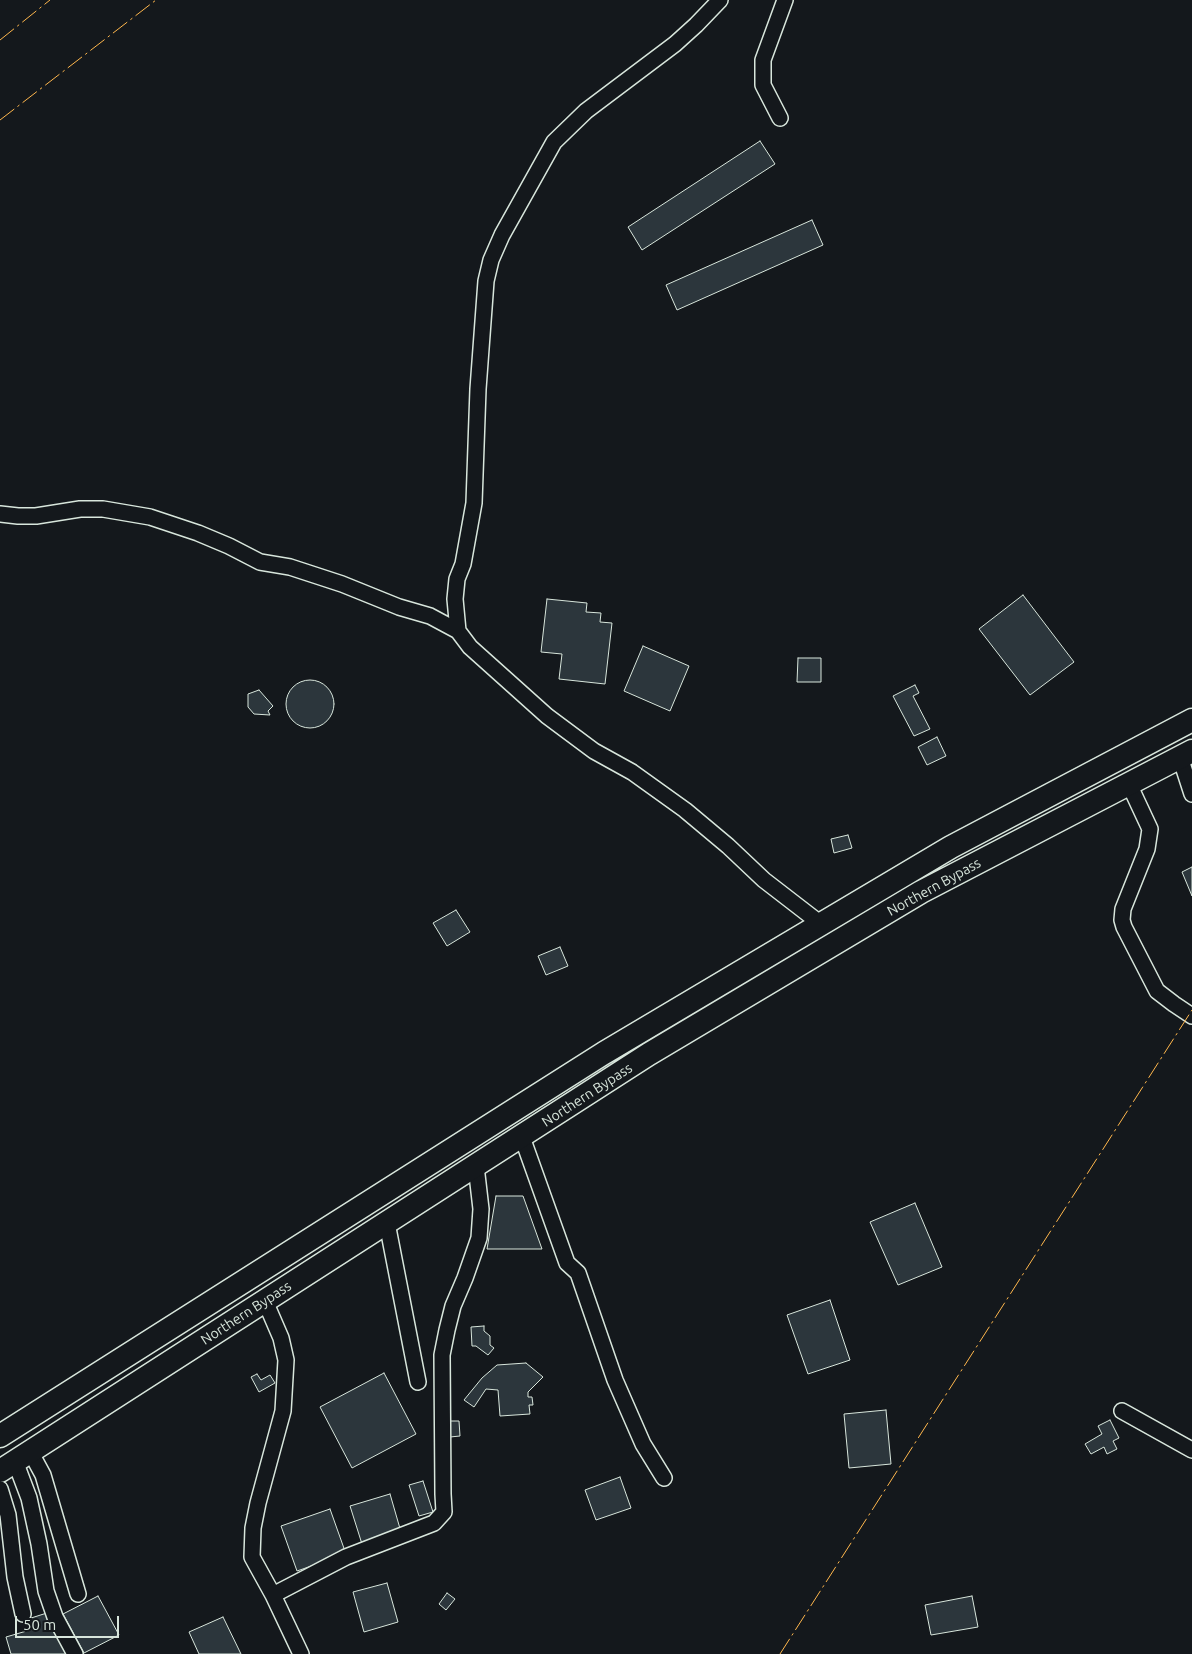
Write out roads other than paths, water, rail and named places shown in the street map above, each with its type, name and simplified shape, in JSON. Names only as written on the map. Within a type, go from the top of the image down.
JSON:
[{"type":"highway","name":"Northern Bypass","points":[[0,1436],[596,1058],[951,847],[1192,720]]},
{"type":"highway","name":"Northern Bypass","points":[[15,1461],[649,1054],[898,906],[1186,754]]},
{"type":"street","points":[[458,631],[455,599],[457,579],[463,564],[474,504],[478,389],[486,281],[491,260],[524,195],[554,142],[586,111],[689,32],[720,0]]},
{"type":"street","points":[[780,118],[763,85],[763,60],[785,0]]},
{"type":"street","points":[[0,514],[36,516],[80,509],[103,509],[150,517],[198,533],[260,562],[290,567],[342,584],[399,607],[430,616],[458,631],[470,647],[547,716],[594,751],[632,772],[685,810],[728,846],[764,880],[821,924]]},
{"type":"street","points":[[1186,754],[1192,794]]},
{"type":"street","points":[[1129,784],[1150,829],[1147,849],[1123,909],[1122,920],[1157,991],[1192,1016]]},
{"type":"street","points":[[522,1137],[567,1263],[578,1273],[615,1380],[643,1444],[664,1478]]},
{"type":"street","points":[[273,1595],[346,1557],[434,1523],[444,1512],[442,1355],[446,1330],[453,1306],[479,1238],[481,1209],[476,1166]]},
{"type":"street","points":[[387,1223],[418,1382]]},
{"type":"street","points":[[265,1301],[281,1338],[286,1360],[282,1411],[258,1503],[253,1528],[252,1557],[273,1595],[301,1654]]},
{"type":"street","points":[[1122,1411],[1192,1450]]},
{"type":"street","points":[[15,1461],[43,1475],[78,1594]]},
{"type":"street","points":[[15,1461],[29,1498],[39,1544],[46,1591],[55,1617],[75,1654]]},
{"type":"street","points":[[0,1489],[8,1515],[15,1577],[23,1614]]}]
